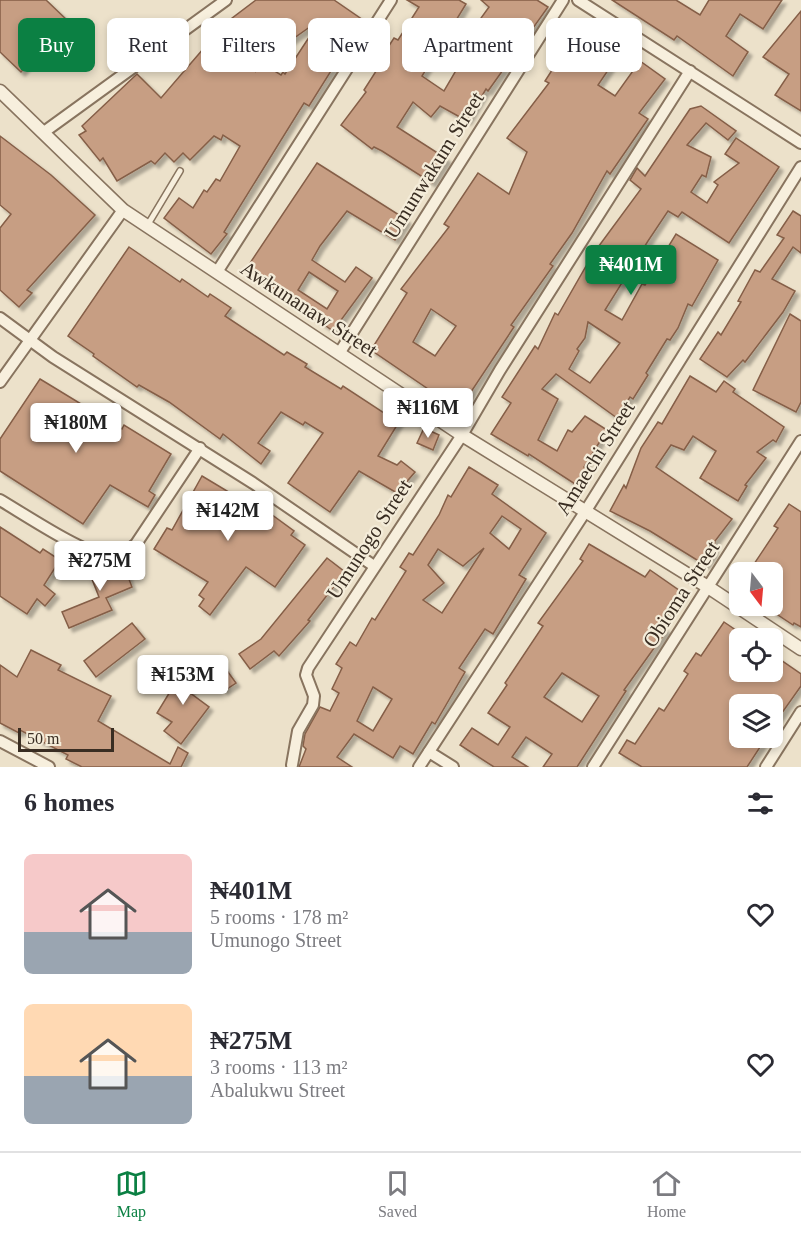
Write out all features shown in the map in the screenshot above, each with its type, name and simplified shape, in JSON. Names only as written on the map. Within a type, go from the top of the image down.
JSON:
[{"type":"street","points":[[44,132],[226,0]]},
{"type":"street","points":[[217,272],[390,0]]},
{"type":"street","name":"Umunwakum Street","points":[[340,352],[563,0]]},
{"type":"street","points":[[578,0],[801,143]]},
{"type":"street","name":"Umunogo Street","points":[[292,765],[298,731],[313,705],[314,696],[306,675],[308,668],[462,435],[543,301],[690,71]]},
{"type":"street","name":"Awkunanaw Street","points":[[0,91],[123,210],[462,435],[708,587],[801,648]]},
{"type":"street","name":"Amaechi Street","points":[[419,767],[585,512],[801,167]]},
{"type":"street","points":[[0,382],[123,210]]},
{"type":"street","points":[[0,318],[29,341],[200,448],[374,566]]},
{"type":"street","name":"Obioma Street","points":[[593,767],[801,441]]},
{"type":"street","points":[[0,500],[90,551],[112,556],[129,551],[136,544],[200,448]]},
{"type":"street","points":[[765,767],[801,712]]},
{"type":"street","points":[[0,741],[49,767]]},
{"type":"street","points":[[429,752],[453,767]]},
{"type":"lane","points":[[147,226],[180,171]]},
{"type":"building","points":[[0,0],[46,0],[65,18],[18,18],[18,69],[0,52]]},
{"type":"building","points":[[256,0],[334,0],[360,18],[308,18],[308,28],[296,37],[296,18],[232,18]]},
{"type":"building","points":[[407,0],[459,0],[466,4],[457,18],[412,18],[419,7]]},
{"type":"building","points":[[481,0],[537,0],[548,7],[534,27],[534,18],[481,18],[489,7]]},
{"type":"building","points":[[612,0],[676,0],[700,15],[709,0],[782,0],[763,29],[740,14],[726,36],[748,52],[733,76],[677,36],[674,40]]},
{"type":"building","points":[[801,11],[801,111],[775,95],[789,74],[763,57]]},
{"type":"building","points":[[402,34],[402,72],[424,72],[422,76],[444,91],[455,72],[502,72],[488,91],[486,89],[467,121],[440,106],[431,117],[413,102],[397,127],[447,159],[432,183],[382,151],[374,147],[372,149],[341,125],[366,92],[364,90],[376,72],[390,72],[390,44],[394,38],[398,40]]},
{"type":"building","points":[[308,39],[308,72],[330,72],[309,106],[304,103],[224,232],[227,234],[211,254],[164,218],[179,198],[193,208],[204,190],[207,192],[216,179],[220,181],[240,146],[223,135],[221,140],[214,136],[190,160],[183,153],[174,162],[165,153],[155,164],[151,161],[117,181],[103,158],[100,161],[79,135],[86,131],[82,126],[137,74],[161,98],[183,72],[189,72],[189,65],[201,51],[201,72],[276,72],[281,75],[283,72],[285,74],[296,72],[296,57]]},
{"type":"building","points":[[642,62],[665,79],[639,113],[648,119],[610,174],[607,171],[572,233],[550,264],[553,266],[511,325],[514,327],[459,410],[371,350],[407,293],[401,289],[449,227],[444,224],[478,173],[509,194],[527,152],[507,138],[549,83],[545,81],[551,72],[607,72],[598,85],[615,96],[632,72],[642,72]],"holes":[[[431,309],[456,326],[435,356],[413,342]]]},
{"type":"building","points":[[701,106],[736,131],[728,140],[706,123],[687,145],[711,157],[706,177],[702,175],[691,192],[707,203],[718,185],[714,182],[739,163],[725,154],[736,138],[779,167],[729,243],[682,212],[678,217],[668,211],[648,241],[605,310],[622,320],[642,284],[645,285],[676,234],[718,260],[692,306],[688,304],[678,328],[670,340],[667,339],[633,399],[630,397],[617,418],[556,374],[542,389],[558,399],[538,440],[557,451],[568,430],[572,432],[585,416],[607,430],[584,467],[587,469],[575,484],[529,454],[528,456],[491,434],[511,403],[502,397],[535,346],[538,349],[555,313],[558,315],[593,254],[641,189],[630,180],[637,168],[645,176],[690,109]],"holes":[[[588,322],[620,343],[590,383],[569,369],[579,351],[577,349],[585,338]]]},
{"type":"building","points":[[0,136],[51,175],[95,215],[27,290],[32,293],[19,307],[0,290],[0,228],[11,214],[0,205]]},
{"type":"building","points":[[317,163],[407,220],[395,240],[347,211],[320,246],[312,260],[345,282],[356,267],[372,278],[333,331],[246,269]],"holes":[[[309,272],[338,291],[327,309],[298,290]]]},
{"type":"building","points":[[793,211],[801,216],[801,253],[793,247],[772,279],[795,291],[783,312],[745,362],[743,360],[727,377],[700,359],[718,332],[721,335],[741,302],[738,301],[755,270],[760,272],[784,238],[777,235]]},
{"type":"building","points":[[129,247],[180,282],[182,279],[208,297],[210,294],[231,308],[225,316],[284,355],[287,352],[307,364],[305,367],[341,389],[343,386],[390,417],[407,409],[378,456],[397,465],[401,461],[415,472],[397,493],[359,471],[330,512],[288,483],[323,433],[281,412],[258,443],[270,451],[261,464],[223,434],[220,439],[169,402],[139,385],[137,387],[93,356],[94,354],[68,336]]},
{"type":"building","points":[[790,314],[801,321],[801,402],[796,412],[753,390]]},
{"type":"building","points":[[690,376],[716,392],[724,381],[735,389],[733,392],[784,427],[776,442],[773,440],[757,452],[766,458],[745,485],[747,486],[738,501],[700,478],[716,451],[693,436],[684,450],[671,445],[656,467],[732,519],[715,541],[713,554],[705,565],[650,531],[610,511],[624,485],[626,488],[641,448],[658,422],[662,424]]},
{"type":"building","points":[[40,379],[122,429],[124,425],[171,454],[149,491],[155,495],[148,507],[110,485],[83,524],[0,471],[0,439]]},
{"type":"building","points":[[424,428],[439,435],[433,450],[417,443]]},
{"type":"building","points":[[469,467],[498,485],[492,494],[546,533],[519,575],[526,579],[493,634],[485,629],[459,668],[465,672],[435,724],[432,722],[413,754],[400,746],[393,758],[354,734],[337,757],[352,767],[299,767],[306,749],[303,746],[305,734],[320,707],[330,711],[339,693],[332,689],[342,668],[336,664],[350,642],[356,646],[372,618],[375,620],[406,571],[400,567],[409,553],[413,555],[439,515],[448,495],[451,497]],"holes":[[[502,516],[521,529],[509,549],[490,533]],[[484,548],[442,613],[423,600],[444,583],[428,565],[438,549],[463,566]],[[373,687],[392,699],[373,731],[357,721]]]},
{"type":"building","points":[[202,476],[262,512],[264,509],[294,531],[291,535],[305,545],[275,587],[246,567],[210,615],[199,606],[204,599],[199,595],[208,582],[154,549],[167,528],[172,530]]},
{"type":"building","points":[[789,504],[801,512],[801,627],[794,623],[793,625],[780,616],[783,616],[783,562],[755,562],[778,528],[774,526]]},
{"type":"building","points":[[0,527],[40,553],[43,549],[60,560],[44,585],[55,594],[45,606],[37,599],[27,614],[0,596]]},
{"type":"building","points":[[589,544],[645,577],[650,570],[683,593],[660,626],[667,630],[624,690],[626,691],[577,767],[543,767],[552,754],[526,737],[512,757],[528,767],[494,767],[460,745],[472,728],[498,745],[510,727],[488,713],[543,626],[538,623],[583,561],[580,559]],"holes":[[[562,673],[599,696],[582,722],[544,697]]]},
{"type":"building","points":[[327,558],[345,572],[308,620],[310,621],[279,656],[274,651],[250,669],[239,654],[261,639]]},
{"type":"building","points":[[94,560],[100,568],[122,561],[132,587],[106,598],[112,610],[69,628],[62,612],[99,597],[86,564]]},
{"type":"building","points":[[724,622],[733,628],[729,628],[729,682],[783,682],[783,662],[801,674],[801,686],[783,711],[783,694],[729,694],[729,748],[759,748],[747,767],[642,767],[619,753],[627,740],[635,744],[659,708],[664,711],[688,674],[684,671],[696,653],[701,656]]},
{"type":"building","points":[[132,623],[145,639],[96,677],[84,661]]},
{"type":"building","points":[[31,650],[61,665],[58,670],[111,696],[98,721],[170,764],[178,747],[188,753],[181,767],[82,767],[66,759],[68,755],[20,730],[19,733],[0,723],[0,665],[17,677]]},
{"type":"building","points":[[191,665],[203,673],[189,692],[209,707],[181,744],[164,731],[172,722],[157,713],[179,677],[181,679]]},
{"type":"building","points":[[223,665],[236,683],[224,691],[218,682],[215,685],[208,675]]}]
